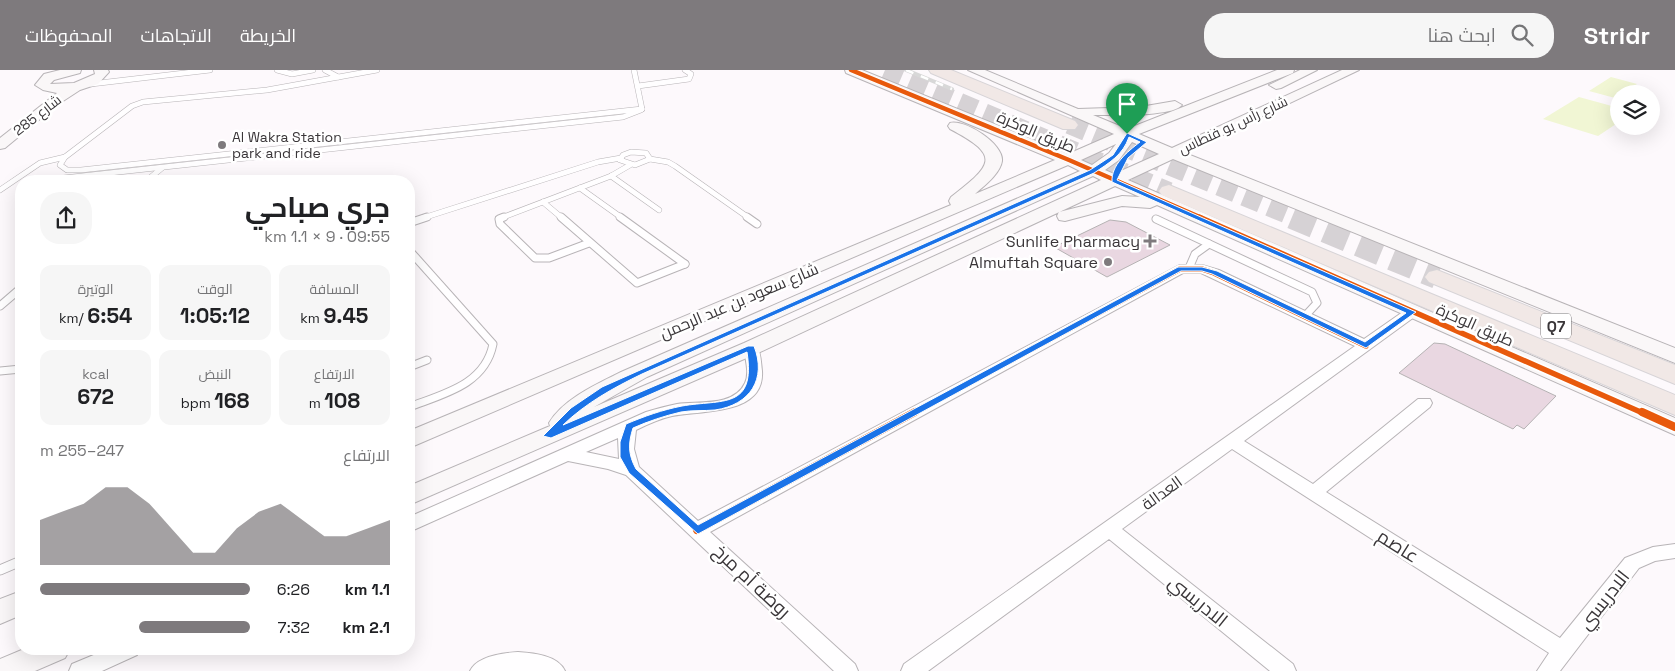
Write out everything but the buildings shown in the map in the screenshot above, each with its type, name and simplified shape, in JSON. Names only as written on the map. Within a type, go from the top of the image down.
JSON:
[{"type":"highway","name":"طريق الوكرة","points":[[937,70],[1070,117]]},
{"type":"highway","name":"طريق الوكرة","points":[[1165,205],[1675,406]]},
{"type":"highway","name":"طريق الوكرة","points":[[1437,277],[1675,375]]},
{"type":"main road","name":"شارع 285","points":[[0,130],[30,106],[47,88],[42,85],[45,80],[72,70]]},
{"type":"main road","points":[[838,70],[976,136],[989,146],[994,158],[992,171],[937,217]]},
{"type":"main road","name":"طريق الوكرة","points":[[851,70],[1069,160],[1165,205],[1675,428]]},
{"type":"main road","points":[[859,70],[916,87],[1086,153],[1182,171],[1325,226],[1398,245]]},
{"type":"main road","name":"طريق الوكرة","points":[[974,70],[1070,117],[1127,134],[1245,184],[1675,356]]},
{"type":"main road","points":[[1070,117],[1160,109],[1274,70]]},
{"type":"main road","name":"شارع رأس بو فنطاس","points":[[1069,160],[1127,134],[1288,70]]},
{"type":"main road","points":[[548,436],[582,405],[604,389],[639,372],[1092,171],[1118,159],[1144,142],[1312,70]]},
{"type":"main road","name":"شارع رأس بو فنطاس","points":[[1114,181],[1220,130],[1353,70]]},
{"type":"main road","name":"شارع 285","points":[[0,145],[52,102],[101,72]]},
{"type":"main road","points":[[47,88],[80,86]]},
{"type":"main road","points":[[1220,130],[1214,142],[1215,152],[1226,169],[1245,184]]},
{"type":"main road","points":[[415,493],[751,348],[1114,181],[1118,159],[1127,134]]},
{"type":"main road","points":[[1069,160],[1118,159],[1171,153]]},
{"type":"main road","name":"شارع سعود بن عبد الرحمن","points":[[415,437],[1069,160]]},
{"type":"main road","points":[[967,247],[1108,203],[1137,201],[1165,205]]},
{"type":"main road","points":[[0,612],[15,606]]},
{"type":"main road","points":[[3,671],[41,655]]},
{"type":"street","points":[[698,530],[1172,271],[1189,268],[1214,272],[1366,346]]},
{"type":"street","name":"العدالة","points":[[911,671],[1412,312]]},
{"type":"street","points":[[415,522],[668,412],[717,407],[733,401],[746,393],[753,382],[754,371],[751,348]]},
{"type":"street","points":[[1314,493],[1424,403]]},
{"type":"street","name":"روضة أم مرخ","points":[[630,427],[624,442],[624,449],[625,457],[632,471]]},
{"type":"street","name":"عاصم","points":[[1233,442],[1564,650]]},
{"type":"street","name":"روضة أم مرخ","points":[[567,455],[611,462],[632,471],[698,530],[848,671]]},
{"type":"street","name":"الادريسي","points":[[1110,530],[1286,671]]},
{"type":"street","name":"الادريسي","points":[[1547,671],[1632,563],[1654,554],[1675,551]]},
{"type":"street","points":[[79,671],[116,655]]},
{"type":"street","points":[[480,671],[487,667],[519,661],[543,663],[555,671]]},
{"type":"lane","points":[[80,86],[210,70]]},
{"type":"lane","points":[[278,70],[304,76],[311,83]]},
{"type":"lane","points":[[295,73],[313,70]]},
{"type":"lane","points":[[325,70],[338,77]]},
{"type":"lane","points":[[377,70],[267,90],[142,102],[132,106],[65,157],[60,165],[62,168],[81,170],[642,109]]},
{"type":"lane","points":[[634,70],[642,109]]},
{"type":"lane","points":[[638,86],[685,80],[691,74],[685,70]]},
{"type":"lane","points":[[101,72],[150,76]]},
{"type":"lane","points":[[95,175],[624,117],[634,115],[642,109]]},
{"type":"lane","points":[[415,221],[592,164],[621,158],[627,154],[646,152],[650,158]]},
{"type":"lane","points":[[21,175],[40,163],[65,157]]},
{"type":"lane","points":[[621,158],[622,162],[630,165]]},
{"type":"lane","points":[[589,243],[549,258],[535,258],[499,222],[503,216],[611,176],[630,165],[640,164],[650,158],[668,162],[675,166],[757,224]]},
{"type":"lane","points":[[154,175],[163,168]]},
{"type":"lane","points":[[611,176],[659,210]]},
{"type":"lane","points":[[0,190],[15,179]]},
{"type":"lane","points":[[7,184],[15,183]]},
{"type":"lane","points":[[543,202],[637,284],[686,264],[580,188]]},
{"type":"lane","points":[[1165,205],[1209,244],[1312,292],[1317,302],[1305,316]]},
{"type":"lane","points":[[1189,268],[1195,254],[1209,244]]},
{"type":"lane","points":[[415,258],[493,344],[493,357],[484,370],[469,382],[415,404]]},
{"type":"lane","points":[[0,306],[15,293]]},
{"type":"lane","points":[[415,365],[428,360]]},
{"type":"lane","points":[[0,372],[15,370]]},
{"type":"lane","points":[[0,372],[15,374]]},
{"type":"lane","points":[[0,570],[15,564]]},
{"type":"green space","points":[[1611,77],[1637,84],[1610,85],[1610,97],[1589,91]]},
{"type":"green space","points":[[1579,97],[1610,106],[1610,128],[1598,136],[1543,119]]},
{"type":"tunnel","points":[[885,70],[1169,191]]},
{"type":"tunnel","points":[[1069,125],[1295,218]]},
{"type":"tunnel","points":[[1292,217],[1437,277]]},
{"type":"railway","points":[[906,70],[952,89]]},
{"type":"cycle path","points":[[851,70],[1069,160],[1675,427]]},
{"type":"cycle path","points":[[697,530],[1180,269],[1202,269],[1214,273],[1366,346]]},
{"type":"place","name":"Al Wakra Station park and ride","points":[[222,145]]},
{"type":"place","name":"Sunlife Pharmacy","points":[[1150,241]]},
{"type":"place","name":"Almuftah Square","points":[[1108,262]]},
{"type":"route","points":[[1127,134],[1144,142],[1134,149],[1122,162],[1114,181],[1412,312],[1366,346],[1214,272],[1189,268],[1172,271],[698,530],[632,471],[625,457],[624,442],[630,427],[652,416],[683,409],[717,407],[733,401],[746,393],[753,382],[754,371],[751,348],[548,436],[574,410],[604,389],[1092,171],[1120,151],[1127,134]]}]
